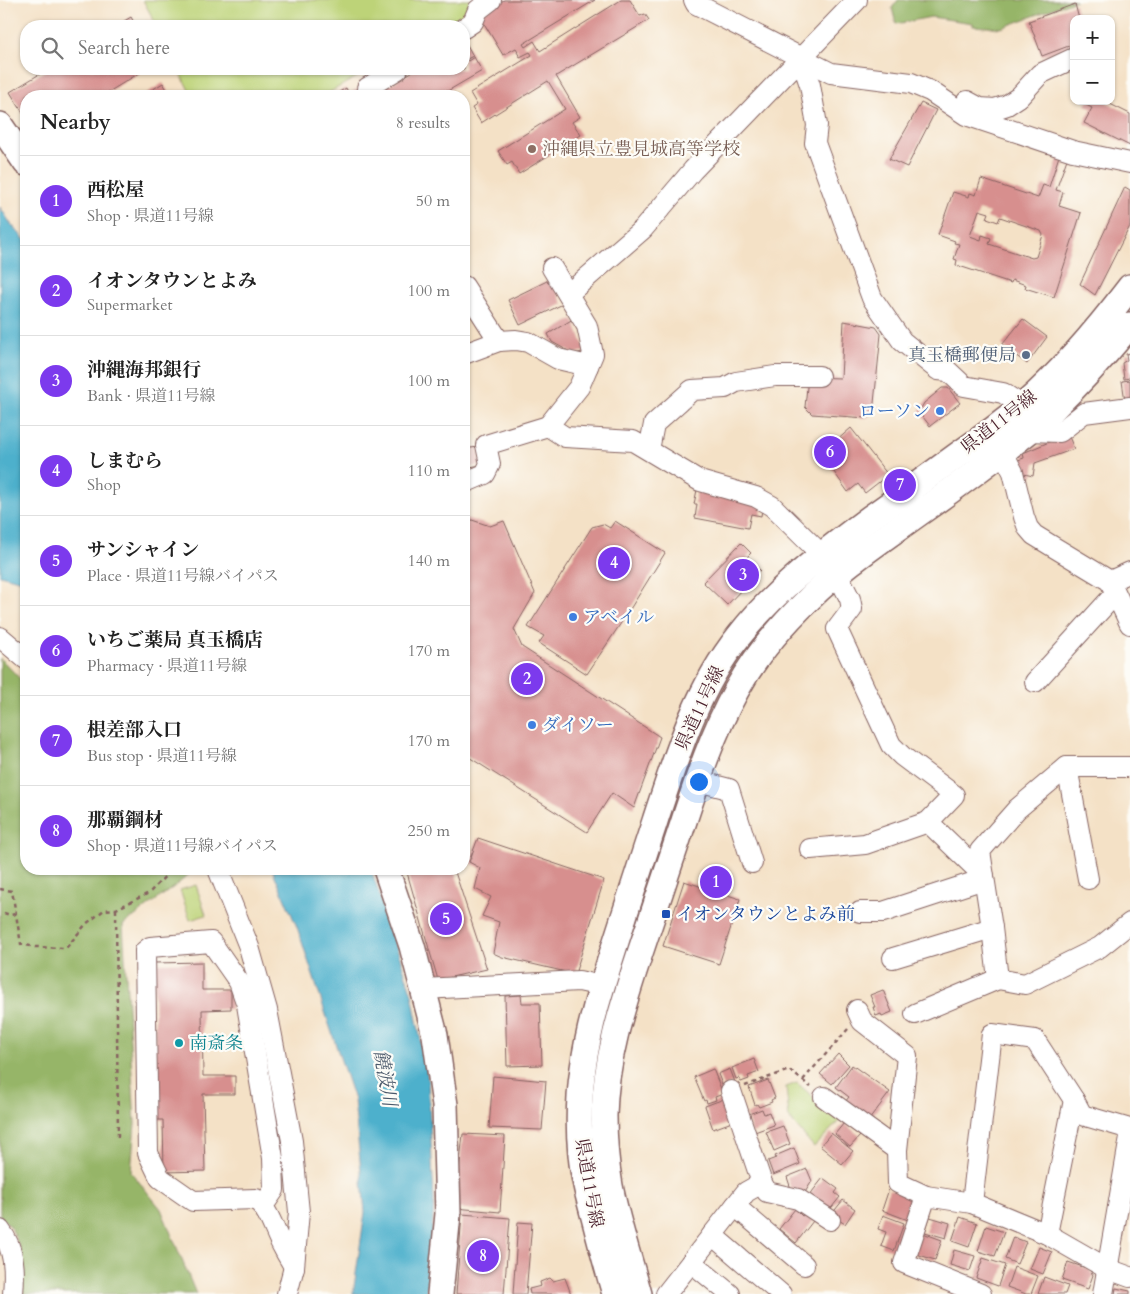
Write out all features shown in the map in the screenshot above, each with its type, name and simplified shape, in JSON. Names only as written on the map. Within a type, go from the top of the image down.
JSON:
[{"type":"main road","points":[[0,125],[20,154]]},
{"type":"main road","name":"県道11号線","points":[[615,1294],[585,1182],[581,1155],[579,1107],[583,1063],[593,1016],[602,986],[669,779],[692,717],[708,684],[724,656],[749,624],[793,580],[829,564],[994,443],[1023,406],[1094,334],[1130,287]]},
{"type":"main road","name":"県道11号線","points":[[994,443],[1028,431],[1035,426],[1074,388],[1130,325]]},
{"type":"main road","name":"県道11号線","points":[[639,1294],[610,1185],[604,1136],[606,1087],[614,1038],[625,997],[698,781],[727,708],[744,676],[764,648],[811,597],[829,564]]},
{"type":"main road","points":[[388,875],[412,946],[435,1035],[445,1105],[448,1214],[440,1294]]},
{"type":"street","points":[[470,24],[473,22],[478,10],[491,0]]},
{"type":"street","points":[[694,0],[696,4],[831,73],[911,83],[930,90],[966,115],[1073,150],[1130,163]]},
{"type":"street","points":[[568,294],[643,230],[694,170],[857,0]]},
{"type":"street","points":[[801,59],[810,85],[817,125],[815,143],[872,298],[902,341],[938,370],[948,371],[964,386],[1003,393],[1023,406]]},
{"type":"street","points":[[939,97],[947,87],[964,100],[980,108],[995,109],[1019,97],[1040,74],[1070,60]]},
{"type":"street","points":[[369,90],[368,88],[389,75]]},
{"type":"street","points":[[470,480],[485,474],[490,464],[486,445],[548,426],[579,387],[593,354],[586,326],[552,268]]},
{"type":"street","points":[[470,295],[499,341]]},
{"type":"street","points":[[470,352],[499,341],[516,340],[528,342],[558,360],[588,366]]},
{"type":"street","points":[[648,450],[654,424],[692,390],[725,388],[736,382],[775,376],[819,376]]},
{"type":"street","points":[[1028,431],[1060,432],[1084,413],[1130,407]]},
{"type":"street","points":[[548,426],[565,437],[632,441],[700,481],[756,497],[772,506],[829,564],[843,585],[850,599],[852,609],[837,629],[891,745],[902,756],[954,795],[928,822],[865,844],[810,849]]},
{"type":"street","points":[[994,443],[1013,472],[1028,528],[1034,535],[1113,587],[1130,624]]},
{"type":"street","points":[[1035,682],[1113,587],[1130,572]]},
{"type":"street","points":[[0,637],[20,654]]},
{"type":"street","points":[[1066,767],[1088,879]]},
{"type":"street","points":[[998,979],[980,852],[1017,809],[1066,767],[1130,767]]},
{"type":"street","points":[[698,781],[729,789],[752,863]]},
{"type":"street","points":[[928,822],[984,878]]},
{"type":"street","points":[[220,875],[249,947],[268,1010],[292,1142],[298,1212],[294,1267],[287,1294]]},
{"type":"street","points":[[860,912],[883,912],[984,878]]},
{"type":"street","points":[[915,1014],[998,979],[1025,984],[1100,947],[1130,922]]},
{"type":"street","points":[[893,958],[992,928]]},
{"type":"street","points":[[263,1206],[274,1190],[273,1158],[247,1005],[238,982],[211,942],[150,947],[146,951],[148,1153],[160,1178],[193,1201],[256,1199],[268,1214],[283,1249],[294,1267]]},
{"type":"street","points":[[423,989],[579,981],[602,986]]},
{"type":"street","points":[[855,1017],[907,1056],[897,1150],[898,1183],[926,1196],[972,1203],[1047,1234],[1108,1269],[1130,1277]]},
{"type":"street","points":[[972,1203],[992,1034],[1035,1040],[1082,1115],[1130,1129]]},
{"type":"street","points":[[731,1092],[762,1183],[767,1192],[798,1199],[830,1220]]},
{"type":"street","points":[[824,1097],[897,1150]]},
{"type":"street","points":[[1047,1234],[1074,1100]]},
{"type":"street","points":[[1103,1294],[1130,1137]]},
{"type":"street","points":[[666,1294],[746,1192],[762,1183]]},
{"type":"street","points":[[926,1196],[904,1263],[981,1294]]},
{"type":"street","points":[[735,1206],[804,1266]]},
{"type":"street","points":[[0,1230],[7,1239],[13,1258],[13,1294]]},
{"type":"street","points":[[712,1235],[781,1294]]},
{"type":"street","points":[[691,1262],[730,1294]]},
{"type":"path","points":[[0,889],[12,891],[21,944],[35,948],[66,948],[86,924],[104,910],[116,909],[149,893],[166,875]]},
{"type":"path","points":[[116,909],[118,1140]]},
{"type":"path","points":[[4,913],[16,914]]},
{"type":"path","points":[[803,1080],[855,1017]]},
{"type":"path","points":[[731,1092],[789,1070],[824,1097]]},
{"type":"green space","points":[[143,0],[474,0],[470,13],[457,20],[154,20]]},
{"type":"green space","points":[[898,0],[1076,0],[1001,28],[973,26],[973,23],[931,17],[896,24],[892,8]]},
{"type":"green space","points":[[181,75],[360,75],[334,90],[189,90]]},
{"type":"green space","points":[[0,658],[20,679],[20,875],[188,875],[123,925],[135,1123],[131,1172],[161,1209],[196,1294],[20,1294],[21,1252],[11,1227],[0,1216]]},
{"type":"green space","points":[[196,885],[206,915],[190,920],[180,890]]},
{"type":"green space","points":[[797,1083],[840,1120],[814,1147],[789,1118],[786,1087]]},
{"type":"water","points":[[0,207],[20,234],[20,580],[0,575]]},
{"type":"water","name":"饒波川","points":[[275,875],[373,875],[412,994],[428,1079],[434,1200],[430,1268],[426,1294],[353,1294],[365,1212],[354,1100],[297,927]]},
{"type":"building","points":[[504,0],[595,0],[523,44],[525,47],[534,41],[540,51],[621,0],[630,0],[640,16],[645,14],[649,20],[556,76],[580,117],[572,122],[581,135],[519,174],[512,162],[507,165],[498,151],[565,109],[548,81],[481,123],[472,108],[477,105],[470,93],[532,55],[530,52],[520,57],[516,48],[503,55],[479,15]]},
{"type":"building","points":[[1075,4],[1078,15],[1070,15],[1070,46],[1042,56],[1029,21]]},
{"type":"building","points":[[474,57],[482,71],[449,90],[381,90],[407,75],[470,75],[470,60]]},
{"type":"building","points":[[38,75],[136,75],[112,90],[20,90],[20,108],[10,92]]},
{"type":"building","points":[[163,83],[167,90],[152,90]]},
{"type":"building","points":[[921,103],[936,110],[907,167],[889,159]]},
{"type":"building","points":[[1086,105],[1112,105],[1130,114],[1130,146],[1084,123],[1092,108]]},
{"type":"building","points":[[1059,156],[1067,159],[1056,190],[1063,192],[1059,206],[1081,213],[1054,297],[1025,288],[1026,285],[1012,280],[1011,283],[956,265],[957,260],[954,259],[959,244],[938,235],[953,192],[969,197],[970,193],[976,195],[981,179],[1038,198],[1043,185],[1049,187]],"holes":[[[979,210],[989,213],[987,218],[998,222],[1000,217],[1041,231],[1043,235],[1036,257],[1032,258],[989,244],[991,238],[982,235],[981,240],[970,236]]]},
{"type":"building","points":[[1125,187],[1130,190],[1130,226],[1095,295],[1080,284]]},
{"type":"building","points":[[551,279],[563,304],[520,325],[508,300]]},
{"type":"building","points":[[573,319],[586,351],[574,354],[552,342],[548,334]]},
{"type":"building","points":[[1023,319],[1047,337],[1027,364],[1002,345]]},
{"type":"building","points":[[844,321],[876,327],[881,334],[873,413],[866,418],[812,414],[805,407],[808,377],[841,378]]},
{"type":"building","points":[[1130,353],[1130,378],[1124,379],[1122,363],[1127,360],[1126,354]]},
{"type":"building","points":[[1130,380],[1130,401],[1125,401],[1122,381]]},
{"type":"building","points":[[942,388],[948,388],[960,403],[930,426],[919,412],[924,403]]},
{"type":"building","points":[[851,428],[888,475],[865,493],[858,484],[848,492],[820,452],[828,448]]},
{"type":"building","points":[[1068,434],[1074,449],[1035,463],[1033,476],[1015,472],[1018,460],[1024,458],[1023,453]]},
{"type":"building","points":[[478,447],[481,465],[470,467],[470,448]]},
{"type":"building","points":[[697,490],[763,503],[761,516],[751,514],[748,528],[695,518],[697,504],[694,504]]},
{"type":"building","points":[[470,519],[490,526],[504,521],[535,593],[514,629],[522,647],[660,737],[634,808],[612,793],[587,832],[470,758]]},
{"type":"building","points":[[615,521],[665,553],[587,674],[539,643],[544,636],[528,627],[592,527],[603,524],[610,528]]},
{"type":"building","points":[[741,543],[751,553],[747,557],[760,570],[727,605],[703,582]]},
{"type":"building","points":[[478,838],[604,880],[575,974],[502,957],[493,953],[499,922],[482,916],[491,897],[475,889],[480,868],[470,863]]},
{"type":"building","points":[[408,875],[456,875],[487,969],[438,980]]},
{"type":"building","points":[[684,881],[740,899],[719,964],[663,946]]},
{"type":"building","name":"南斎条","points":[[202,962],[202,990],[231,990],[231,1009],[202,1010],[203,1076],[235,1076],[235,1094],[203,1094],[205,1171],[164,1172],[163,1120],[156,1120],[154,963]]},
{"type":"building","points":[[883,990],[892,1012],[876,1016],[873,1007],[875,1007],[870,995]]},
{"type":"building","points":[[521,995],[522,1003],[540,1003],[542,1065],[507,1066],[505,996]]},
{"type":"building","points":[[838,1054],[849,1065],[832,1084],[820,1074]]},
{"type":"building","points":[[754,1059],[759,1072],[748,1076],[749,1079],[741,1082],[739,1078],[736,1079],[732,1068]]},
{"type":"building","points":[[852,1065],[890,1092],[869,1120],[845,1102],[849,1097],[836,1087]]},
{"type":"building","points":[[713,1069],[723,1094],[715,1097],[716,1100],[707,1103],[706,1100],[704,1101],[694,1077]]},
{"type":"building","points":[[730,1069],[735,1082],[723,1087],[718,1074]]},
{"type":"building","points":[[493,1076],[546,1081],[542,1130],[489,1128]]},
{"type":"building","points":[[768,1080],[775,1098],[771,1100],[772,1102],[759,1107],[757,1104],[755,1105],[749,1087]]},
{"type":"building","points":[[724,1099],[732,1122],[713,1129],[705,1106]]},
{"type":"building","points":[[762,1109],[764,1114],[769,1112],[774,1125],[752,1133],[746,1115]]},
{"type":"building","points":[[844,1123],[860,1136],[850,1147],[835,1134]]},
{"type":"building","points":[[783,1126],[790,1144],[774,1151],[766,1132]]},
{"type":"building","points":[[831,1133],[853,1151],[842,1164],[820,1146]]},
{"type":"building","points":[[463,1134],[505,1136],[500,1212],[455,1208]]},
{"type":"building","points":[[794,1148],[800,1164],[773,1175],[768,1161]]},
{"type":"building","points":[[807,1169],[812,1181],[804,1194],[791,1189],[787,1177]]},
{"type":"building","points":[[823,1178],[838,1189],[835,1193],[840,1197],[828,1212],[808,1197]]},
{"type":"building","points":[[889,1189],[916,1199],[908,1220],[882,1210]]},
{"type":"building","points":[[843,1200],[855,1209],[845,1224],[831,1215]]},
{"type":"building","points":[[795,1209],[802,1216],[805,1214],[813,1221],[796,1243],[779,1229]]},
{"type":"building","points":[[462,1214],[510,1218],[504,1294],[456,1294]]},
{"type":"building","points":[[883,1215],[904,1223],[894,1251],[881,1246],[886,1232],[878,1229]]},
{"type":"building","points":[[930,1217],[950,1223],[946,1238],[925,1232]]},
{"type":"building","points":[[960,1217],[977,1223],[969,1247],[952,1241]]},
{"type":"building","points":[[518,1222],[532,1223],[526,1294],[513,1294]]},
{"type":"building","points":[[986,1226],[1004,1232],[995,1256],[978,1251]]},
{"type":"building","points":[[920,1232],[942,1240],[935,1260],[913,1253]]},
{"type":"building","points":[[1013,1237],[1026,1242],[1017,1264],[1005,1259]]},
{"type":"building","points":[[1039,1247],[1052,1252],[1043,1274],[1030,1269]]},
{"type":"building","points":[[954,1250],[975,1256],[970,1271],[950,1265]]},
{"type":"building","points":[[983,1258],[1005,1265],[998,1286],[976,1278]]},
{"type":"building","points":[[1068,1262],[1089,1269],[1093,1275],[1088,1289],[1062,1280]]},
{"type":"building","points":[[1014,1267],[1038,1276],[1031,1294],[1007,1287]]},
{"type":"building","points":[[1044,1277],[1068,1286],[1065,1294],[1038,1294]]},
{"type":"building","points":[[550,1278],[553,1281],[565,1278],[571,1294],[530,1294],[529,1289],[541,1286],[540,1282]]},
{"type":"building","points":[[1116,1288],[1130,1291],[1130,1294],[1115,1294]]},
{"type":"place","name":"沖縄県立豊見城高等学校","points":[[532,149]]},
{"type":"place","name":"真玉橋郵便局","points":[[1026,355]]},
{"type":"place","name":"ローソン","points":[[940,411]]},
{"type":"place","name":"いちご薬局 真玉橋店","points":[[830,452]]},
{"type":"place","name":"根差部入口","points":[[900,485]]},
{"type":"place","name":"しまむら","points":[[614,563]]},
{"type":"place","name":"沖縄海邦銀行","points":[[743,575]]},
{"type":"place","name":"アベイル","points":[[573,617]]},
{"type":"place","name":"イオンタウンとよみ","points":[[527,679]]},
{"type":"place","name":"ダイソー","points":[[532,725]]},
{"type":"place","name":"西松屋","points":[[716,882]]},
{"type":"place","name":"イオンタウンとよみ前","points":[[666,914]]},
{"type":"place","name":"サンシャイン","points":[[446,919]]},
{"type":"place","name":"南斎条","points":[[179,1043]]},
{"type":"place","name":"那覇鋼材","points":[[483,1256]]}]
